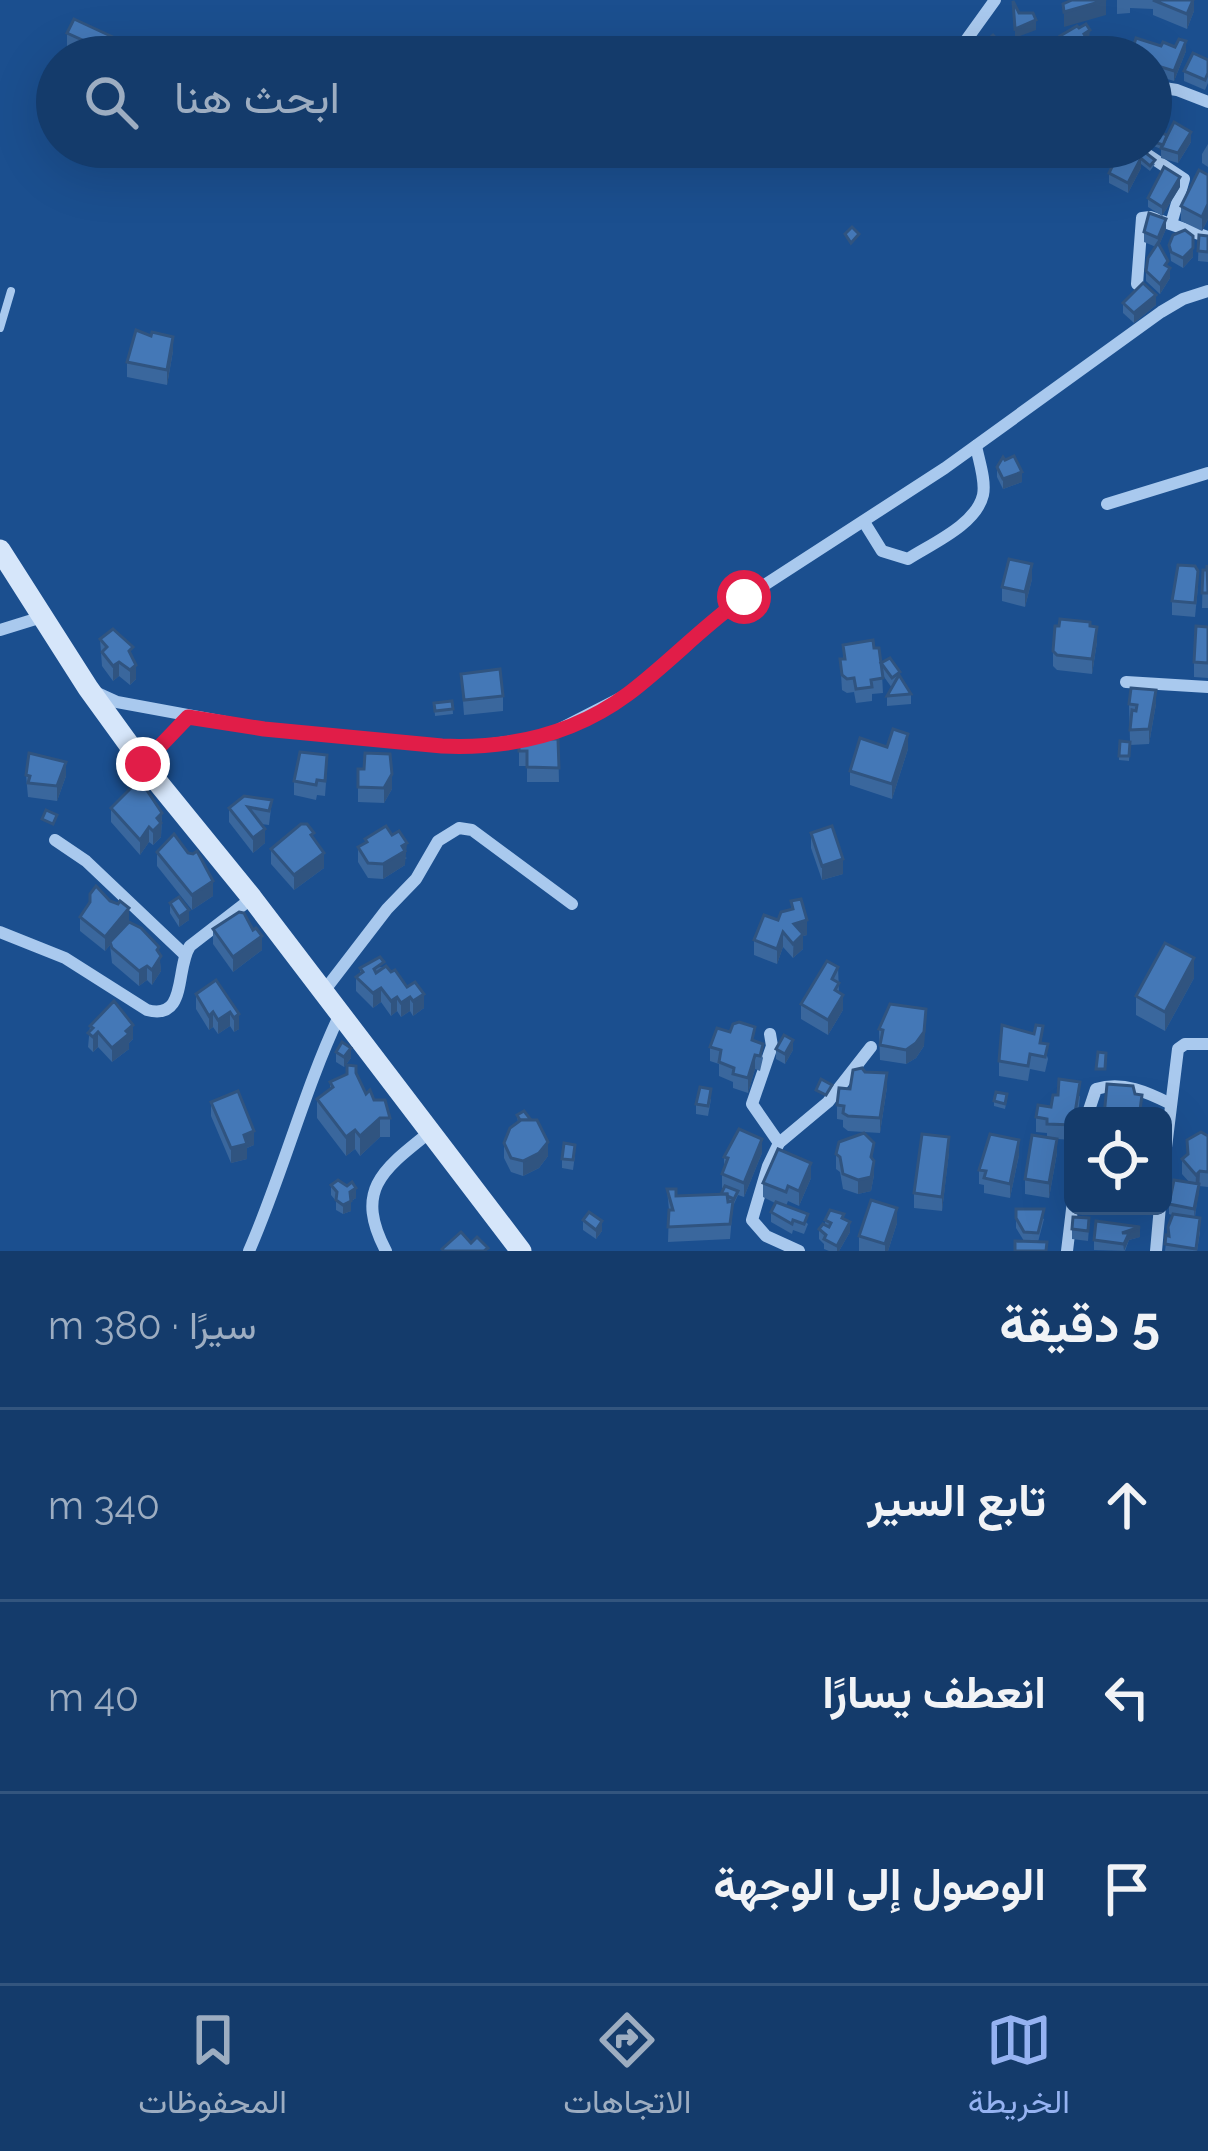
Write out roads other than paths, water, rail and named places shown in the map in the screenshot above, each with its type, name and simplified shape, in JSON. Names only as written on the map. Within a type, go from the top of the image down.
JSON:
[{"type":"street","points":[[969,36],[995,0]]},
{"type":"street","points":[[1172,92],[1208,101]]},
{"type":"street","points":[[1169,168],[1184,178],[1171,224]]},
{"type":"street","points":[[1137,284],[1139,221],[1150,217],[1208,237]]},
{"type":"street","points":[[88,688],[117,702],[264,729],[471,747],[544,737],[629,693],[723,612],[976,446],[1161,312],[1208,291]]},
{"type":"street","points":[[864,522],[882,551],[908,559],[952,531],[976,510],[984,492],[976,446]]},
{"type":"street","points":[[1107,505],[1208,473]]},
{"type":"street","points":[[0,550],[143,764],[253,898],[521,1251]]},
{"type":"street","points":[[0,630],[42,617]]},
{"type":"street","points":[[1126,682],[1208,687]]},
{"type":"street","points":[[143,764],[188,717]]},
{"type":"street","points":[[324,991],[416,879],[438,842],[459,827],[472,830],[572,904]]},
{"type":"street","points":[[55,840],[86,861],[184,954]]},
{"type":"street","points":[[0,932],[64,958],[159,1013],[177,1000],[184,954],[197,938],[253,898]]},
{"type":"street","points":[[249,1251],[320,1055],[340,1014]]},
{"type":"street","points":[[770,1034],[772,1046],[752,1104],[778,1143]]},
{"type":"street","points":[[1090,1107],[1096,1090],[1108,1086],[1142,1090],[1171,1105],[1180,1045],[1208,1044]]},
{"type":"street","points":[[799,1251],[766,1236],[752,1220],[768,1166],[778,1143],[828,1102],[871,1047]]},
{"type":"street","points":[[386,1251],[375,1229],[370,1198],[383,1175],[430,1132]]},
{"type":"street","points":[[1067,1251],[1071,1215]]},
{"type":"street","points":[[1156,1251],[1159,1215]]},
{"type":"lane","points":[[0,328],[10,291]]}]
